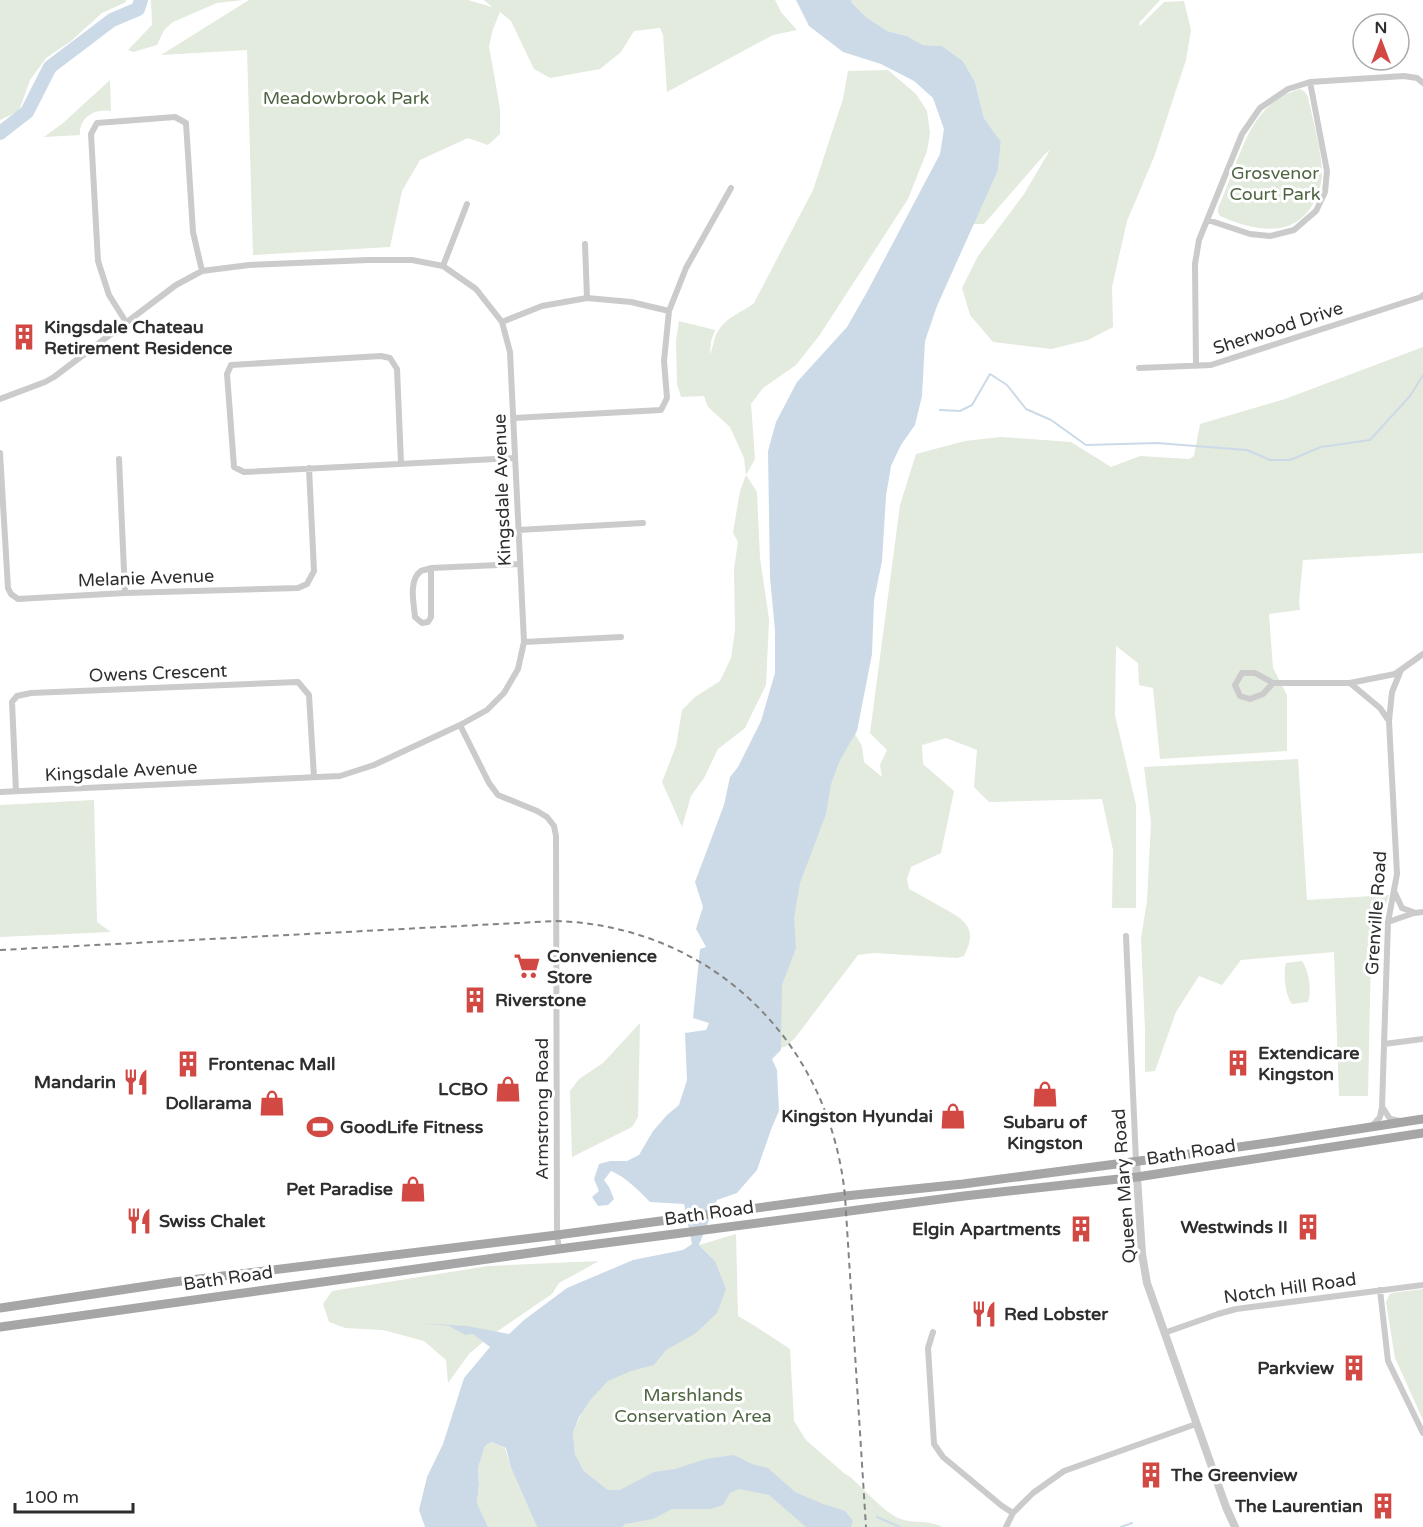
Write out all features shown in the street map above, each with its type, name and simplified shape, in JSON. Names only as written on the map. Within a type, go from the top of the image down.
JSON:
[{"type":"main road","name":"Bath Road","points":[[0,1308],[174,1282],[557,1235],[845,1196],[963,1184],[1274,1142],[1423,1119]]},
{"type":"main road","name":"Bath Road","points":[[0,1327],[559,1249],[964,1196],[1137,1177],[1423,1133]]},
{"type":"main road","points":[[963,1184],[964,1196]]},
{"type":"street","points":[[1196,366],[1195,264],[1199,240],[1242,134],[1260,108],[1288,89],[1310,82],[1404,76],[1417,78],[1423,83]]},
{"type":"street","points":[[1208,220],[1250,234],[1270,236],[1294,230],[1316,211],[1325,192],[1327,171],[1310,82]]},
{"type":"street","points":[[126,322],[109,295],[98,261],[91,134],[97,123],[175,117],[186,123],[193,232],[202,271]]},
{"type":"street","points":[[514,418],[661,410],[667,398],[664,361],[669,311],[686,267],[731,188]]},
{"type":"street","points":[[443,266],[467,204]]},
{"type":"street","points":[[585,244],[587,298]]},
{"type":"street","name":"Kingsdale Avenue","points":[[0,399],[54,377],[176,285],[202,271],[249,265],[361,260],[412,260],[443,266],[476,289],[502,322],[510,352],[524,642],[518,669],[504,693],[487,710],[374,765],[340,776],[0,792]]},
{"type":"street","name":"Sherwood Drive","points":[[1138,368],[1211,365],[1423,295]]},
{"type":"street","points":[[502,322],[542,306],[587,298],[631,302],[669,311]]},
{"type":"street","points":[[401,464],[397,369],[390,358],[381,356],[231,365],[227,374],[234,467],[244,472],[309,468],[401,464],[515,458]]},
{"type":"street","name":"Melanie Avenue","points":[[0,453],[8,588],[11,594],[18,599],[298,588],[308,584],[314,572],[309,468]]},
{"type":"street","points":[[119,459],[125,593]]},
{"type":"street","points":[[518,530],[643,524]]},
{"type":"street","points":[[430,568],[431,617],[428,622],[422,624],[415,617],[413,581],[421,571],[430,568],[520,564]]},
{"type":"street","points":[[524,642],[621,637]]},
{"type":"street","points":[[1273,683],[1263,694],[1250,699],[1240,696],[1235,684],[1242,673],[1255,673],[1273,683],[1350,683],[1395,674],[1423,654]]},
{"type":"street","name":"Grenville Road","points":[[1372,1126],[1380,1117],[1383,1107],[1388,922],[1397,874],[1389,721],[1392,692],[1401,670]]},
{"type":"street","name":"Owens Crescent","points":[[16,791],[12,702],[17,696],[31,693],[298,682],[309,695],[314,777]]},
{"type":"street","points":[[1350,683],[1380,708],[1389,721]]},
{"type":"street","name":"Armstrong Road","points":[[460,725],[489,783],[498,795],[547,817],[554,826],[556,836],[557,1235],[559,1249]]},
{"type":"street","points":[[1394,891],[1402,908],[1414,913]]},
{"type":"street","points":[[1388,922],[1423,912]]},
{"type":"street","name":"Queen Mary Road","points":[[1126,936],[1143,1266],[1164,1334],[1226,1508],[1235,1527]]},
{"type":"street","points":[[1384,1044],[1423,1039]]},
{"type":"street","points":[[1383,1107],[1390,1119],[1403,1122]]},
{"type":"street","name":"Notch Hill Road","points":[[1164,1334],[1236,1309],[1423,1285]]},
{"type":"street","points":[[1380,1290],[1388,1361],[1423,1433]]},
{"type":"street","points":[[933,1332],[928,1348],[934,1444],[943,1457],[1013,1513]]},
{"type":"street","points":[[1006,1527],[1013,1513],[1033,1493],[1064,1471],[1196,1424]]},
{"type":"green space","points":[[1,0],[126,0],[126,2],[102,13],[71,41],[46,58],[30,80],[19,111],[0,120]]},
{"type":"green space","points":[[151,0],[243,0],[217,3],[173,22],[164,30],[157,45],[133,52],[128,50],[152,25]]},
{"type":"green space","name":"Meadowbrook Park","points":[[249,0],[468,0],[492,7],[484,0],[775,0],[781,12],[797,30],[773,35],[667,92],[663,35],[660,28],[634,31],[621,52],[600,69],[550,78],[534,69],[511,21],[500,12],[489,46],[500,109],[500,134],[488,145],[468,138],[420,160],[402,191],[390,247],[253,255],[247,50],[161,55]]},
{"type":"green space","points":[[851,0],[1160,0],[1139,23],[1140,26],[1164,2],[1184,1],[1191,30],[1186,60],[1154,157],[1127,221],[1112,287],[1113,327],[1088,340],[1051,349],[993,342],[970,315],[962,288],[978,256],[1024,194],[1050,150],[984,224],[973,224],[998,170],[1001,142],[984,118],[975,82],[963,61],[942,46],[923,45],[907,36],[887,31],[866,17]]},
{"type":"green space","points":[[888,70],[916,94],[927,111],[930,133],[927,151],[908,199],[819,336],[796,365],[763,388],[751,404],[755,459],[746,475],[744,458],[730,427],[708,407],[704,396],[681,397],[677,384],[676,341],[679,321],[715,330],[710,355],[715,336],[721,326],[754,303],[813,190],[843,99],[848,71]]},
{"type":"green space","points":[[110,80],[111,111],[99,111],[85,119],[80,135],[44,137],[63,123]]},
{"type":"green space","name":"Grosvenor Court Park","points":[[1300,89],[1308,97],[1322,166],[1321,184],[1312,206],[1300,219],[1279,228],[1267,229],[1243,225],[1220,216],[1218,208],[1253,126],[1276,100]]},
{"type":"green space","points":[[1423,347],[1423,553],[1303,560],[1300,610],[1269,614],[1273,668],[1287,695],[1287,751],[1160,759],[1153,688],[1139,685],[1138,663],[1116,646],[1115,715],[1136,805],[1136,908],[1112,908],[1113,850],[1102,799],[989,802],[974,787],[977,750],[946,738],[922,745],[923,764],[954,791],[941,853],[911,867],[907,879],[909,889],[958,917],[967,926],[970,939],[964,956],[957,958],[874,953],[858,955],[795,1038],[785,1047],[765,1050],[762,989],[846,719],[862,746],[864,762],[882,777],[880,765],[887,750],[870,733],[900,505],[916,454],[965,441],[1001,437],[1071,442],[1111,467],[1140,456],[1189,459],[1194,456],[1200,424],[1285,399]]},
{"type":"green space","points":[[746,475],[757,492],[760,558],[769,619],[766,685],[745,728],[718,749],[704,778],[691,796],[682,827],[662,782],[676,746],[682,710],[695,697],[720,681],[731,658],[735,630],[734,569],[738,542],[733,533],[740,491]]},
{"type":"green space","points":[[1298,759],[1307,900],[1389,895],[1371,952],[1368,1096],[1339,1096],[1334,952],[1241,960],[1222,985],[1199,976],[1176,1012],[1155,1071],[1145,1072],[1141,938],[1147,901],[1151,822],[1144,767]]},
{"type":"green space","points":[[94,800],[97,922],[111,932],[0,937],[0,805]]},
{"type":"green space","points":[[1302,961],[1310,986],[1308,1002],[1292,1004],[1285,984],[1286,963]]},
{"type":"green space","points":[[640,1023],[638,1117],[632,1127],[572,1157],[570,1091],[579,1079],[603,1063]]},
{"type":"green space","name":"Marshlands Conservation Area","points":[[736,1234],[738,1316],[790,1349],[794,1421],[806,1440],[892,1514],[908,1521],[931,1523],[942,1527],[619,1527],[608,1490],[584,1471],[575,1454],[573,1433],[582,1412],[581,1394],[715,1261],[699,1245]]},
{"type":"green space","points":[[599,1261],[559,1283],[552,1294],[489,1337],[469,1354],[448,1383],[446,1360],[424,1341],[383,1330],[345,1328],[329,1322],[323,1304],[332,1291],[488,1266]]},
{"type":"green space","points":[[1423,1289],[1423,1420],[1395,1358],[1386,1302],[1392,1293]]},
{"type":"green space","points":[[491,1442],[505,1448],[511,1468],[537,1527],[488,1527],[477,1503],[478,1468],[485,1446]]},
{"type":"water","points":[[796,0],[851,0],[866,17],[887,31],[907,36],[923,45],[942,46],[963,61],[975,82],[984,118],[1001,142],[998,170],[937,306],[925,341],[922,396],[915,425],[901,445],[891,466],[886,496],[882,561],[874,600],[872,654],[857,731],[840,760],[831,784],[826,814],[800,883],[794,918],[796,948],[782,985],[781,1050],[772,1059],[777,1070],[779,1111],[757,1170],[737,1193],[717,1200],[699,1245],[715,1261],[726,1289],[717,1313],[696,1333],[666,1350],[654,1365],[631,1371],[608,1381],[591,1399],[579,1417],[573,1433],[575,1454],[584,1471],[608,1490],[620,1490],[654,1472],[675,1469],[706,1459],[734,1455],[752,1464],[768,1468],[795,1492],[845,1511],[853,1521],[851,1527],[806,1527],[769,1495],[739,1489],[730,1493],[723,1505],[711,1509],[672,1509],[653,1519],[625,1524],[622,1527],[537,1527],[511,1468],[506,1448],[491,1442],[485,1446],[478,1468],[477,1503],[488,1527],[425,1527],[419,1510],[427,1477],[443,1444],[464,1378],[490,1347],[473,1334],[465,1335],[449,1326],[420,1323],[467,1326],[509,1334],[567,1288],[633,1260],[683,1250],[692,1244],[684,1204],[650,1202],[627,1181],[611,1171],[604,1180],[614,1199],[608,1205],[598,1206],[592,1197],[599,1191],[594,1179],[599,1164],[610,1161],[627,1161],[639,1155],[653,1131],[679,1105],[687,1080],[685,1033],[706,1030],[709,1023],[693,1018],[700,949],[706,947],[696,929],[703,907],[695,882],[724,805],[730,777],[738,767],[761,721],[775,673],[775,631],[770,577],[768,451],[776,422],[797,382],[847,327],[940,154],[944,129],[933,98],[914,81],[881,64],[843,52],[809,26]]},
{"type":"waterway","points":[[0,133],[27,112],[50,67],[112,20],[138,9],[141,0]]},
{"type":"waterway","points":[[940,410],[960,411],[972,405],[990,374],[1007,385],[1026,409],[1051,420],[1086,445],[1157,443],[1247,450],[1270,460],[1290,460],[1321,447],[1370,440],[1410,396],[1423,375]]},
{"type":"waterway","points":[[877,1517],[900,1527]]},
{"type":"waterway","points":[[1121,1527],[1132,1523]]},
{"type":"railway","points":[[0,950],[556,921],[613,928],[665,944],[712,970],[753,1003],[788,1043],[815,1089],[835,1140],[845,1196],[866,1527]]},
{"type":"place","name":"Kingsdale Chateau Retirement Residence","points":[[24,337]]},
{"type":"place","name":"Convenience Store","points":[[527,966]]},
{"type":"place","name":"Riverstone","points":[[475,1000]]},
{"type":"place","name":"Extendicare Kingston","points":[[1238,1063]]},
{"type":"place","name":"Frontenac Mall","points":[[188,1064]]},
{"type":"place","name":"Mandarin","points":[[136,1082]]},
{"type":"place","name":"LCBO","points":[[508,1089]]},
{"type":"place","name":"Subaru of Kingston","points":[[1045,1094]]},
{"type":"place","name":"Dollarama","points":[[272,1103]]},
{"type":"place","name":"Kingston Hyundai","points":[[953,1116]]},
{"type":"place","name":"GoodLife Fitness","points":[[320,1127]]},
{"type":"place","name":"Pet Paradise","points":[[413,1189]]},
{"type":"place","name":"Swiss Chalet","points":[[139,1221]]},
{"type":"place","name":"Westwinds II","points":[[1308,1227]]},
{"type":"place","name":"Elgin Apartments","points":[[1081,1229]]},
{"type":"place","name":"Red Lobster","points":[[984,1314]]},
{"type":"place","name":"Parkview","points":[[1354,1368]]},
{"type":"place","name":"The Greenview","points":[[1151,1475]]},
{"type":"place","name":"The Laurentian","points":[[1383,1506]]}]
